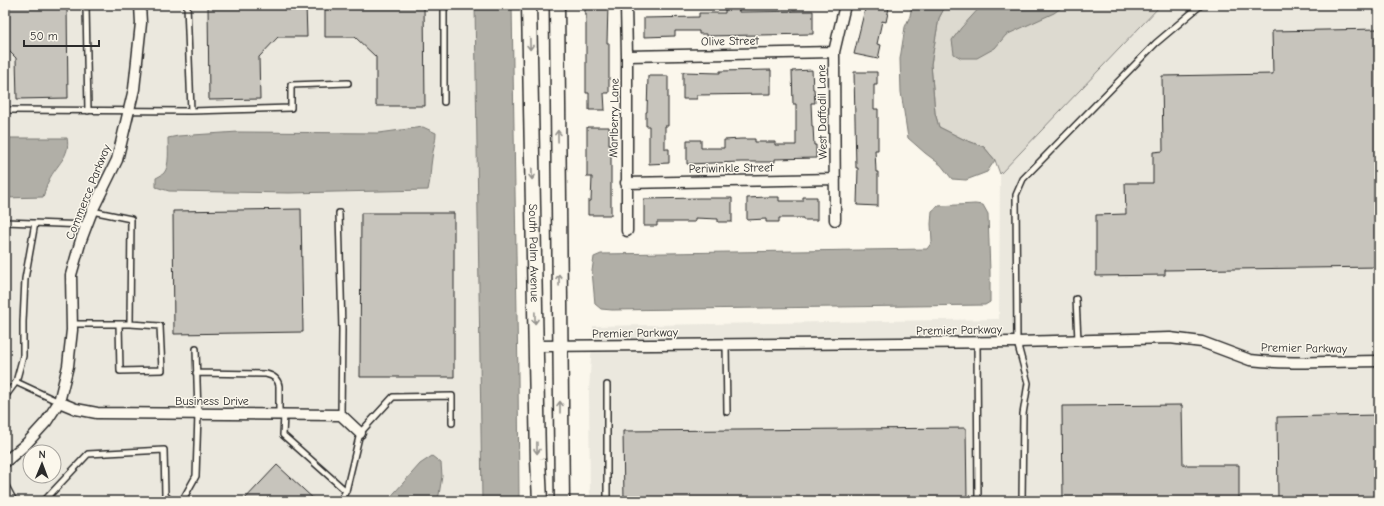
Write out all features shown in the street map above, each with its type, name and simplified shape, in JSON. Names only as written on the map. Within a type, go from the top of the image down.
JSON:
[{"type":"main road","name":"South Palm Avenue","points":[[529,5],[540,501]]},
{"type":"main road","name":"South Palm Avenue","points":[[557,5],[562,501]]},
{"type":"street","name":"Commerce Parkway","points":[[5,462],[26,444],[41,428],[59,402],[68,366],[72,324],[71,275],[81,240],[92,211],[117,160],[134,89],[141,23],[140,5]]},
{"type":"street","name":"Marlberry Lane","points":[[626,5],[627,231]]},
{"type":"street","name":"West Daffodil Lane","points":[[836,220],[834,52],[846,5]]},
{"type":"street","name":"Olive Street","points":[[627,56],[834,52]]},
{"type":"street","name":"Periwinkle Street","points":[[626,183],[836,179]]},
{"type":"street","name":"Premier Parkway","points":[[536,346],[977,343],[1170,338],[1202,342],[1250,360],[1267,362],[1379,361]]},
{"type":"street","name":"Business Drive","points":[[59,402],[76,409],[98,413],[341,415]]},
{"type":"street","points":[[341,415],[360,433]]},
{"type":"lane","points":[[86,5],[88,111]]},
{"type":"lane","points":[[187,5],[191,111]]},
{"type":"lane","points":[[444,5],[444,102]]},
{"type":"lane","points":[[1022,501],[1023,414],[1028,383],[1017,342],[1016,195],[1023,179],[1156,43],[1202,5]]},
{"type":"lane","points":[[5,110],[191,111],[291,108],[291,85],[348,83]]},
{"type":"lane","points":[[92,211],[132,219],[130,324]]},
{"type":"lane","points":[[339,213],[342,330],[341,415]]},
{"type":"lane","points":[[5,222],[87,225]]},
{"type":"lane","points":[[5,397],[16,382],[24,356],[23,322],[25,279],[35,223]]},
{"type":"lane","points":[[1076,299],[1078,340]]},
{"type":"lane","points":[[72,324],[119,324],[130,324],[160,326],[162,370],[120,371],[119,324]]},
{"type":"lane","points":[[977,343],[978,501]]},
{"type":"lane","points":[[726,345],[727,412]]},
{"type":"lane","points":[[182,501],[196,476],[198,414],[196,349]]},
{"type":"lane","points":[[196,373],[271,375],[278,382],[279,386],[283,435],[346,491]]},
{"type":"lane","points":[[16,382],[59,402]]},
{"type":"lane","points":[[607,385],[607,501]]},
{"type":"lane","points":[[340,501],[346,491],[360,433],[393,397],[452,396],[452,423]]},
{"type":"lane","points":[[44,501],[88,454],[164,450],[165,496],[171,501]]},
{"type":"lane","points":[[5,484],[14,501]]},
{"type":"shaded area","points":[[5,5],[475,5],[482,501],[5,501]]},
{"type":"shaded area","points":[[475,5],[512,5],[519,501],[482,501]]},
{"type":"shaded area","points":[[912,5],[946,5],[939,18],[931,64],[935,113],[939,127],[963,139],[984,147],[995,160],[987,172],[966,180],[952,179],[941,165],[908,138],[901,92],[900,59],[905,27],[910,16]]},
{"type":"shaded area","points":[[946,5],[1161,5],[1000,174],[995,160],[984,147],[963,139],[939,127],[935,113],[931,64],[939,18]]},
{"type":"shaded area","points":[[982,5],[1065,5],[1054,13],[1006,35],[995,48],[977,58],[961,58],[954,54],[952,40]]},
{"type":"shaded area","points":[[1161,5],[1379,5],[1379,501],[590,501],[589,390],[593,326],[999,319],[1000,174]]},
{"type":"shaded area","points":[[423,127],[436,133],[428,190],[289,193],[169,191],[156,187],[156,178],[164,173],[167,166],[168,138],[238,132],[379,133]]},
{"type":"shaded area","points":[[5,138],[67,138],[68,144],[65,155],[48,182],[43,197],[5,198]]},
{"type":"shaded area","points":[[983,205],[988,214],[990,302],[985,305],[612,310],[601,309],[595,304],[592,271],[594,257],[601,254],[927,249],[932,242],[932,211],[938,206]]},
{"type":"shaded area","points":[[432,456],[441,463],[442,476],[438,501],[387,501],[420,464]]},
{"type":"building","points":[[5,5],[67,5],[68,98],[17,99],[16,58],[5,47]]},
{"type":"building","points":[[208,5],[306,5],[307,37],[278,37],[259,57],[260,99],[209,100]]},
{"type":"building","points":[[325,5],[424,5],[425,106],[376,106],[376,57],[355,37],[325,37]]},
{"type":"building","points":[[585,5],[608,5],[607,43],[609,43],[609,93],[604,93],[605,110],[589,110],[589,93],[586,93]]},
{"type":"building","points":[[866,5],[876,5],[889,8],[886,22],[882,21],[877,44],[881,45],[878,59],[854,54]]},
{"type":"building","points":[[725,9],[739,9],[739,12],[813,11],[813,34],[706,36],[706,34],[699,34],[699,31],[675,31],[675,36],[644,37],[644,18],[699,17],[699,13],[725,13]]},
{"type":"building","points":[[1379,29],[1379,267],[1165,270],[1165,275],[1096,276],[1096,215],[1126,214],[1125,183],[1153,183],[1153,152],[1163,151],[1162,76],[1273,74],[1272,31]]},
{"type":"building","points":[[771,70],[771,94],[697,95],[697,99],[683,99],[683,72],[720,73],[720,71]]},
{"type":"building","points":[[812,70],[815,103],[811,103],[812,126],[814,145],[816,145],[816,158],[775,159],[775,162],[687,164],[687,140],[701,140],[701,148],[724,148],[724,140],[741,139],[755,139],[755,142],[775,142],[775,145],[796,145],[796,104],[793,104],[792,71]]},
{"type":"building","points":[[854,72],[877,72],[877,85],[874,85],[874,109],[878,109],[878,150],[875,150],[876,172],[878,172],[878,206],[857,205],[858,168],[856,168]]},
{"type":"building","points":[[648,76],[668,76],[668,126],[665,126],[665,149],[669,149],[669,163],[649,164],[649,126],[646,126]]},
{"type":"building","points":[[587,127],[609,127],[609,145],[611,145],[611,215],[588,215],[588,201],[591,201],[592,177],[587,177]]},
{"type":"building","points":[[779,197],[779,201],[803,201],[803,197],[817,197],[817,220],[803,220],[803,218],[779,218],[779,222],[766,222],[766,219],[747,220],[747,198]]},
{"type":"building","points":[[732,198],[732,222],[718,222],[718,219],[695,218],[695,222],[657,222],[657,226],[644,226],[644,199]]},
{"type":"building","points":[[301,209],[303,332],[174,334],[173,211]]},
{"type":"building","points":[[361,213],[454,213],[454,377],[360,377]]},
{"type":"building","points":[[1182,405],[1183,465],[1239,465],[1239,501],[1063,501],[1062,406]]},
{"type":"building","points":[[1379,415],[1379,501],[1278,501],[1277,417]]},
{"type":"building","points":[[966,428],[967,500],[624,501],[623,431]]},
{"type":"building","points":[[277,465],[316,501],[243,501]]}]
